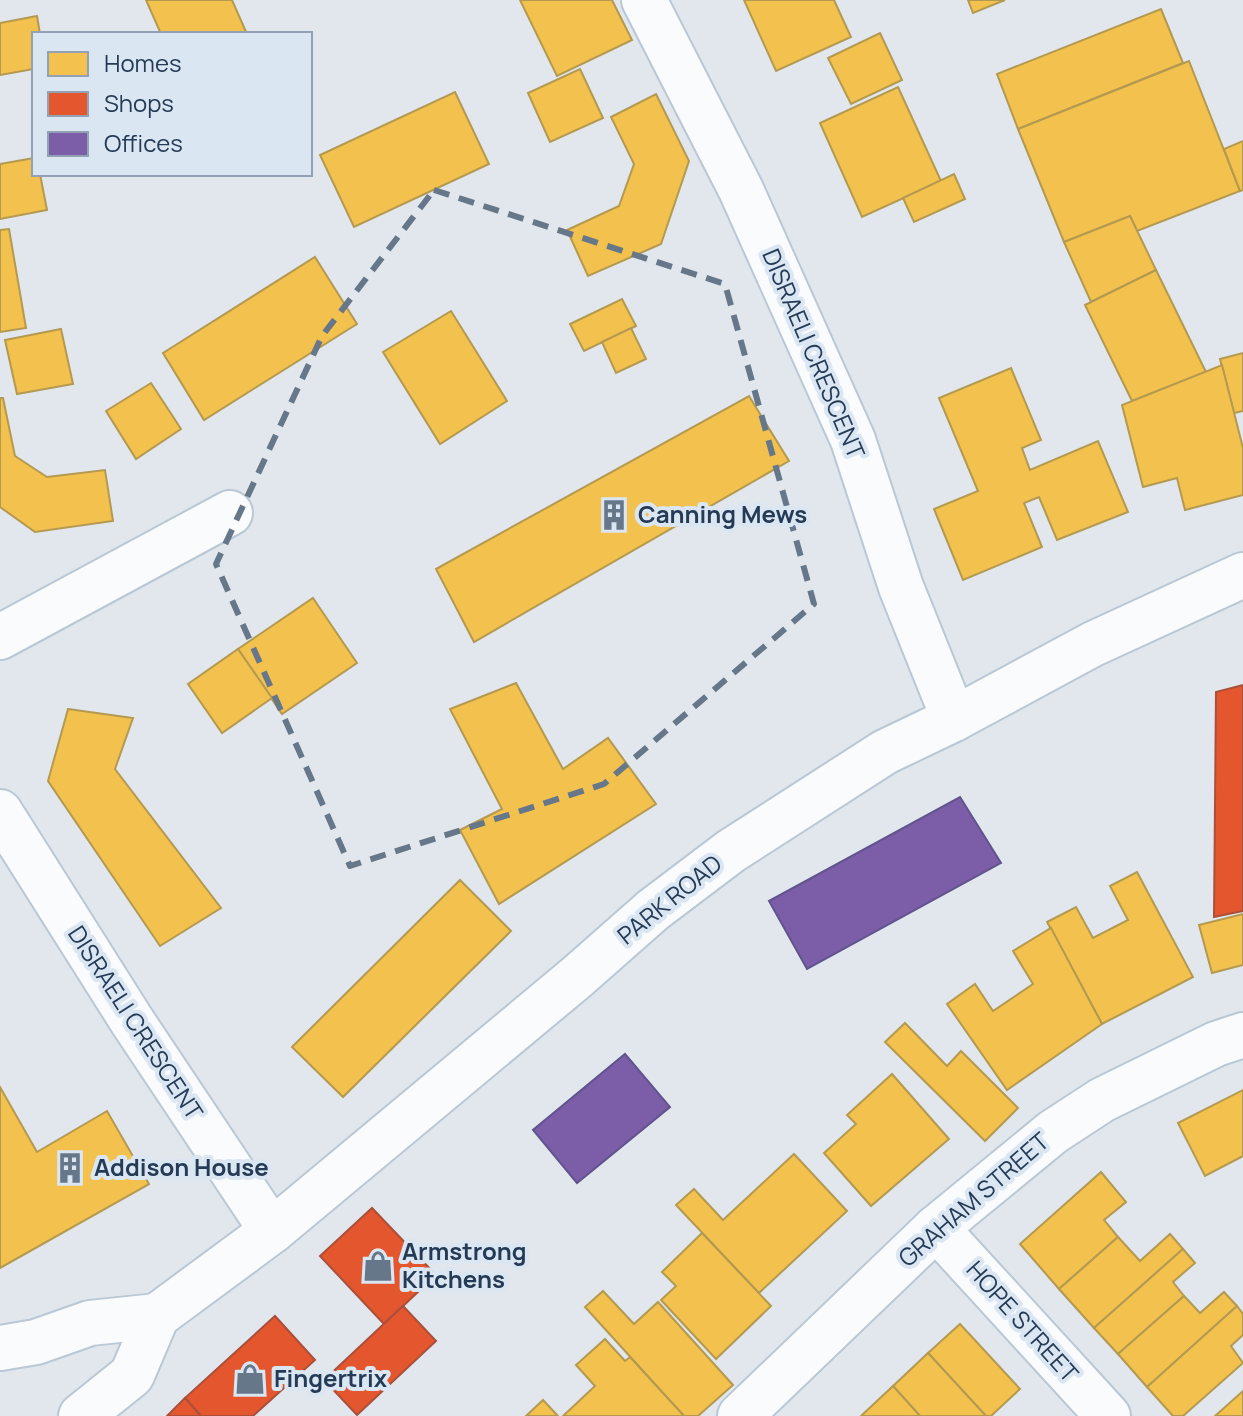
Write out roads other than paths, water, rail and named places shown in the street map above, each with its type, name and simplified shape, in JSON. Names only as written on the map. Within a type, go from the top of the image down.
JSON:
[{"type":"street","name":"DISRAELI CRESCENT","points":[[644,0],[741,190],[853,440],[901,587],[954,719]]},
{"type":"street","points":[[0,637],[230,513]]},
{"type":"street","name":"PARK ROAD","points":[[157,1316],[272,1231],[653,910],[720,859],[885,752],[954,719],[1093,644],[1243,575]]},
{"type":"street","name":"DISRAELI CRESCENT","points":[[0,812],[132,1021],[272,1231]]},
{"type":"street","name":"GRAHAM STREET","points":[[740,1416],[936,1228],[1053,1132],[1102,1100],[1216,1044],[1243,1035]]},
{"type":"street","name":"HOPE STREET","points":[[936,1228],[1108,1416]]},
{"type":"street","points":[[0,1348],[36,1342],[90,1323],[157,1316],[132,1375],[81,1416]]},
{"type":"place","name":"Canning Mews","points":[[614,515]]},
{"type":"place","name":"Addison House","points":[[70,1168]]},
{"type":"place","name":"Armstrong Kitchens","points":[[378,1266]]},
{"type":"place","name":"Fingertrix","points":[[250,1379]]}]
